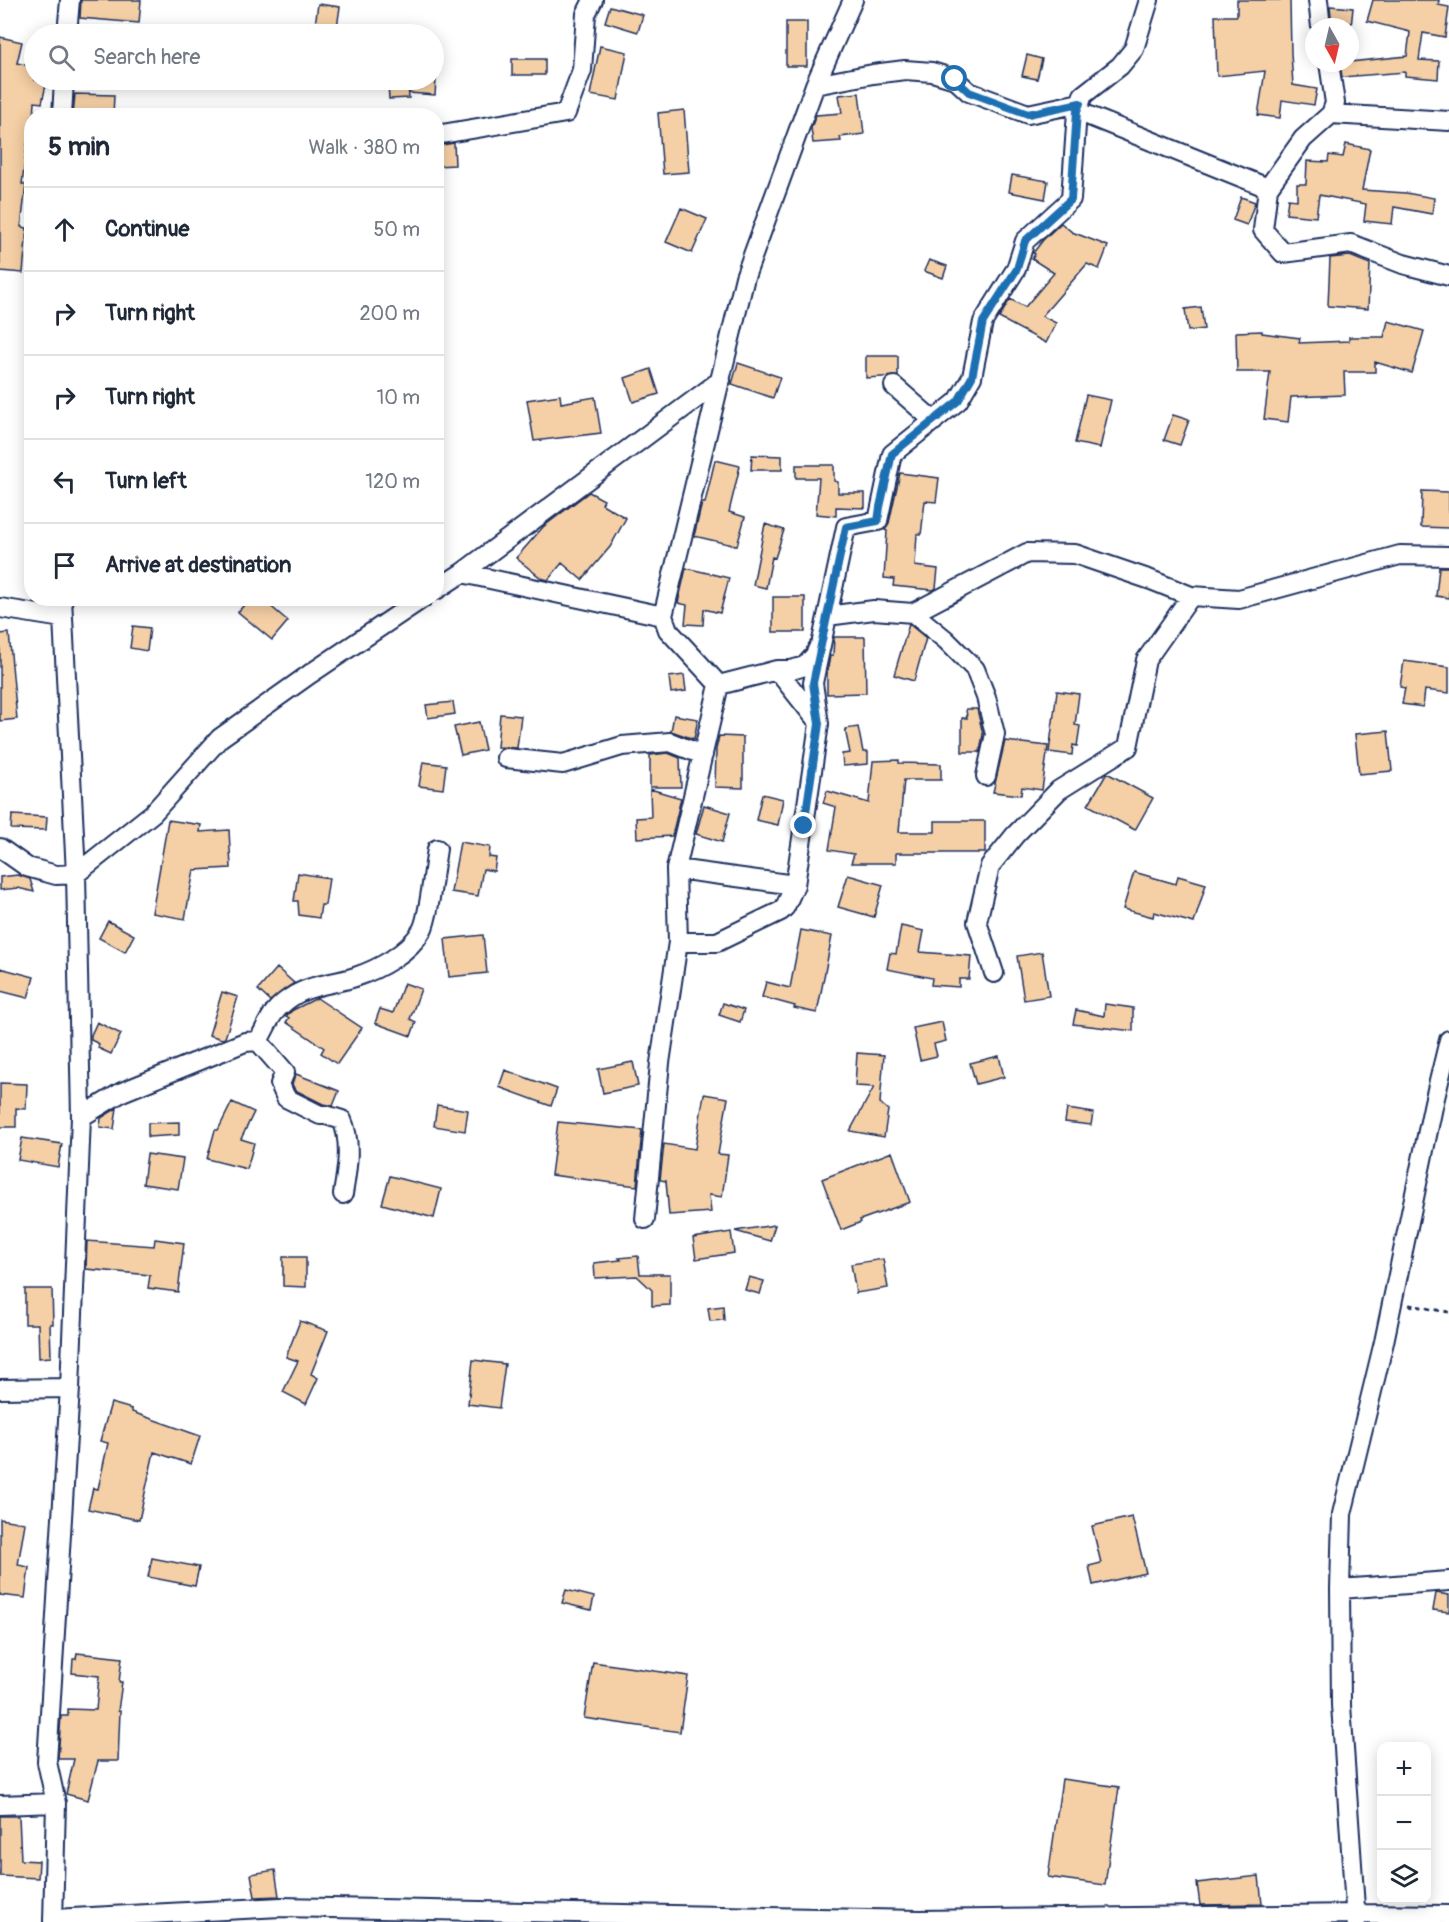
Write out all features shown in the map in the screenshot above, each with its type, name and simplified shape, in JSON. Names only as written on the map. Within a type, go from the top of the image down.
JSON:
[{"type":"street","points":[[68,24],[70,0]]},
{"type":"street","points":[[444,134],[566,113],[582,70],[586,14],[592,0]]},
{"type":"street","points":[[719,685],[668,630],[663,616],[744,277],[815,85],[853,0]]},
{"type":"street","points":[[678,942],[717,942],[785,907],[795,885],[819,724],[813,683],[846,527],[878,521],[892,454],[958,401],[972,377],[983,322],[1017,269],[1025,241],[1071,199],[1078,107],[1083,95],[1120,66],[1134,49],[1149,0]]},
{"type":"street","points":[[1318,0],[1320,18]]},
{"type":"street","points":[[815,85],[905,70],[932,72],[955,79],[969,92],[1028,114],[1078,107],[1269,188]]},
{"type":"street","points":[[1330,72],[1335,103],[1331,114],[1303,139],[1269,188],[1263,230],[1283,253],[1351,244],[1403,264],[1449,276]]},
{"type":"street","points":[[62,108],[63,90]]},
{"type":"street","points":[[1331,114],[1449,121]]},
{"type":"street","points":[[444,585],[721,380]]},
{"type":"street","points":[[894,386],[934,421]]},
{"type":"street","points":[[827,616],[874,610],[913,613],[1027,553],[1075,554],[1191,596],[1239,599],[1400,555],[1449,556]]},
{"type":"street","points":[[462,573],[663,616]]},
{"type":"street","points":[[994,973],[977,922],[990,866],[1015,835],[1059,790],[1128,747],[1146,660],[1191,596]]},
{"type":"street","points":[[62,606],[76,874],[81,1117],[70,1388],[47,1762],[56,1803],[53,1921],[281,1907],[920,1920],[1356,1918],[1449,1915]]},
{"type":"street","points":[[0,848],[27,867],[56,875],[76,874],[153,813],[220,738],[411,606]]},
{"type":"street","points":[[0,608],[62,618]]},
{"type":"street","points":[[913,613],[946,640],[975,669],[986,697],[995,734],[986,776]]},
{"type":"street","points":[[719,685],[777,670],[791,670],[806,666],[815,655],[823,635]]},
{"type":"street","points":[[777,670],[819,724]]},
{"type":"street","points":[[645,1219],[660,1064],[678,942],[676,869],[719,685]]},
{"type":"street","points":[[506,758],[563,764],[622,746],[670,742],[703,755]]},
{"type":"street","points":[[258,1041],[265,1031],[268,1019],[287,1000],[309,987],[357,977],[389,961],[413,943],[423,928],[437,849]]},
{"type":"street","points":[[676,869],[795,885]]},
{"type":"street","points":[[1356,1918],[1341,1705],[1342,1514],[1392,1302],[1449,1040]]},
{"type":"street","points":[[81,1117],[122,1092],[245,1042],[258,1041]]},
{"type":"street","points":[[258,1041],[285,1072],[280,1084],[286,1098],[320,1115],[342,1120],[346,1130],[347,1150],[347,1173],[343,1194]]},
{"type":"street","points":[[0,1389],[70,1388]]},
{"type":"street","points":[[1340,1589],[1449,1581]]},
{"type":"street","points":[[0,1805],[56,1803]]},
{"type":"path","points":[[1392,1302],[1449,1312]]},
{"type":"building","points":[[81,0],[141,0],[139,23],[80,18]]},
{"type":"building","points":[[1237,0],[1290,0],[1293,85],[1317,89],[1314,105],[1282,100],[1280,118],[1258,115],[1265,71],[1217,76],[1215,16],[1237,16]]},
{"type":"building","points":[[1373,0],[1439,0],[1438,5],[1449,7],[1445,37],[1423,33],[1419,60],[1439,61],[1438,79],[1405,76],[1405,72],[1342,77],[1341,72],[1359,72],[1359,61],[1407,56],[1410,32],[1367,21]]},
{"type":"building","points":[[318,4],[340,7],[337,24],[315,24]]},
{"type":"building","points":[[610,6],[643,15],[638,32],[605,22]]},
{"type":"building","points":[[1330,6],[1353,8],[1352,18],[1331,18]]},
{"type":"building","points":[[786,22],[807,22],[807,66],[786,66]]},
{"type":"building","points":[[0,37],[22,42],[17,63],[24,65],[24,90],[45,90],[42,103],[35,102],[35,108],[24,108],[22,184],[24,184],[24,202],[21,227],[24,228],[23,273],[0,271]]},
{"type":"building","points":[[600,46],[627,52],[618,100],[590,95]]},
{"type":"building","points":[[1027,55],[1042,59],[1037,79],[1022,76]]},
{"type":"building","points":[[512,59],[545,59],[545,75],[512,75]]},
{"type":"building","points":[[388,90],[408,90],[409,98],[389,99]]},
{"type":"building","points":[[409,90],[435,90],[435,95],[409,93]]},
{"type":"building","points":[[859,93],[864,134],[840,137],[841,141],[813,143],[811,128],[816,115],[842,113],[839,95]]},
{"type":"building","points":[[75,94],[114,95],[113,108],[74,108]]},
{"type":"building","points":[[684,110],[689,172],[663,174],[658,113]]},
{"type":"building","points":[[454,143],[455,165],[444,166],[444,145]]},
{"type":"building","points":[[1346,144],[1370,149],[1362,190],[1406,193],[1434,198],[1432,214],[1394,207],[1392,224],[1364,221],[1366,204],[1319,195],[1316,217],[1286,214],[1288,199],[1297,200],[1297,184],[1306,184],[1307,161],[1328,162],[1329,155],[1343,157]]},
{"type":"building","points":[[1012,175],[1048,181],[1045,199],[1009,192]]},
{"type":"building","points":[[1241,197],[1255,202],[1247,225],[1233,220]]},
{"type":"building","points":[[681,208],[707,219],[692,253],[666,242]]},
{"type":"building","points":[[1061,223],[1072,232],[1108,246],[1099,269],[1087,264],[1042,316],[1056,323],[1046,343],[999,318],[1010,299],[1025,307],[1054,273],[1032,259],[1035,254],[1033,253],[1043,240]]},
{"type":"building","points":[[1350,256],[1370,264],[1368,309],[1328,306],[1330,258]]},
{"type":"building","points":[[929,260],[947,266],[943,278],[924,271]]},
{"type":"building","points":[[1201,307],[1204,329],[1188,331],[1185,309]]},
{"type":"building","points":[[1388,321],[1424,331],[1412,373],[1375,362],[1375,372],[1344,372],[1345,395],[1291,397],[1288,422],[1264,419],[1270,372],[1237,372],[1236,332],[1262,331],[1262,333],[1300,338],[1299,343],[1349,341],[1349,337],[1384,337]]},
{"type":"building","points":[[866,356],[898,356],[898,376],[866,378]]},
{"type":"building","points":[[738,363],[780,377],[773,398],[732,384]]},
{"type":"building","points":[[651,369],[659,394],[633,402],[625,378]]},
{"type":"building","points":[[560,395],[561,403],[595,397],[601,433],[534,441],[527,400]]},
{"type":"building","points":[[1086,395],[1111,400],[1100,448],[1075,443]]},
{"type":"building","points":[[1173,415],[1189,420],[1180,445],[1164,440]]},
{"type":"building","points":[[752,455],[782,456],[782,470],[751,470]]},
{"type":"building","points":[[715,460],[740,466],[729,512],[745,517],[737,546],[694,536],[702,503],[705,503]]},
{"type":"building","points":[[796,465],[834,465],[834,481],[838,482],[838,493],[865,493],[865,508],[836,507],[836,516],[816,514],[819,478],[796,478]]},
{"type":"building","points":[[900,473],[939,478],[936,502],[925,501],[921,535],[917,534],[915,566],[938,569],[936,588],[933,590],[893,586],[894,579],[884,578],[887,531],[885,530],[889,523]]},
{"type":"building","points":[[1422,491],[1449,492],[1449,528],[1421,527]]},
{"type":"building","points":[[589,492],[604,500],[602,504],[626,518],[610,547],[582,580],[562,563],[548,580],[541,578],[516,558],[543,527]]},
{"type":"building","points":[[765,524],[784,530],[775,558],[772,557],[766,588],[753,585]]},
{"type":"building","points":[[1439,567],[1449,567],[1449,598],[1436,596]]},
{"type":"building","points":[[686,568],[729,578],[720,613],[704,609],[703,625],[685,624],[687,605],[678,603]]},
{"type":"building","points":[[773,597],[805,597],[805,632],[773,632]]},
{"type":"building","points":[[243,606],[270,606],[288,621],[272,640],[238,612]]},
{"type":"building","points":[[909,624],[926,638],[914,681],[894,675]]},
{"type":"building","points":[[133,626],[150,628],[147,651],[130,648]]},
{"type":"building","points":[[9,633],[17,719],[0,721],[0,634]]},
{"type":"building","points":[[834,637],[865,637],[866,693],[827,694],[827,674],[830,656],[833,656]]},
{"type":"building","points":[[1404,661],[1449,667],[1449,693],[1425,690],[1423,707],[1402,704],[1405,688],[1400,687]]},
{"type":"building","points":[[684,675],[686,691],[671,693],[669,677]]},
{"type":"building","points":[[1057,691],[1079,694],[1075,725],[1080,726],[1077,746],[1073,745],[1072,755],[1049,752]]},
{"type":"building","points":[[453,702],[455,714],[428,718],[426,705]]},
{"type":"building","points":[[966,709],[977,709],[983,734],[980,752],[962,752],[962,718],[967,718]]},
{"type":"building","points":[[500,714],[521,716],[517,748],[497,747]]},
{"type":"building","points":[[674,715],[698,719],[694,739],[671,731]]},
{"type":"building","points":[[479,722],[485,750],[461,755],[454,727]]},
{"type":"building","points":[[858,727],[863,752],[868,752],[868,764],[843,766],[842,754],[850,753],[845,729]]},
{"type":"building","points":[[1388,731],[1392,771],[1359,774],[1355,734]]},
{"type":"building","points":[[719,736],[743,737],[743,788],[715,787],[716,749]]},
{"type":"building","points":[[1005,741],[1048,746],[1042,790],[1022,787],[1021,795],[993,792]]},
{"type":"building","points":[[668,753],[680,758],[681,787],[650,787],[650,755]]},
{"type":"building","points":[[899,760],[899,763],[941,764],[941,780],[904,780],[899,832],[935,832],[935,821],[985,821],[985,853],[896,853],[896,863],[851,863],[854,854],[829,850],[836,807],[823,803],[827,791],[869,803],[873,761]]},
{"type":"building","points":[[423,762],[446,765],[443,789],[419,786]]},
{"type":"building","points":[[1107,773],[1153,798],[1135,830],[1088,805]]},
{"type":"building","points":[[650,789],[681,798],[672,836],[637,838],[636,818],[651,817]]},
{"type":"building","points":[[762,794],[783,799],[778,825],[756,820]]},
{"type":"building","points":[[704,805],[730,813],[722,842],[696,834]]},
{"type":"building","points":[[12,815],[47,817],[46,830],[11,829]]},
{"type":"building","points":[[168,820],[201,825],[200,832],[229,830],[231,868],[194,870],[185,919],[152,913]]},
{"type":"building","points":[[460,842],[490,847],[489,857],[496,858],[494,871],[483,869],[478,896],[451,892]]},
{"type":"building","points":[[1134,872],[1176,884],[1178,876],[1206,884],[1194,923],[1154,912],[1153,917],[1123,909]]},
{"type":"building","points":[[298,873],[329,878],[325,905],[321,905],[319,918],[299,915],[298,901],[294,901]]},
{"type":"building","points":[[18,875],[30,879],[34,892],[18,888],[0,890],[0,877]]},
{"type":"building","points":[[848,875],[883,885],[874,917],[838,907]]},
{"type":"building","points":[[108,921],[134,935],[125,952],[99,938]]},
{"type":"building","points":[[901,926],[924,931],[920,952],[971,956],[969,979],[959,979],[959,987],[931,985],[932,978],[887,969],[890,953],[896,954]]},
{"type":"building","points":[[801,930],[832,936],[817,1013],[762,997],[766,982],[790,988]]},
{"type":"building","points":[[483,935],[487,973],[449,977],[445,939]]},
{"type":"building","points":[[1042,952],[1049,996],[1024,1000],[1017,956]]},
{"type":"building","points":[[0,968],[34,977],[28,998],[0,991]]},
{"type":"building","points":[[277,968],[294,983],[270,1001],[258,990]]},
{"type":"building","points":[[404,983],[421,989],[410,1019],[416,1022],[411,1036],[375,1023],[380,1009],[393,1013]]},
{"type":"building","points":[[222,992],[238,997],[225,1038],[222,1039],[209,1035]]},
{"type":"building","points":[[317,998],[362,1028],[337,1064],[321,1053],[324,1048],[286,1022],[289,1018],[286,1016],[293,1010]]},
{"type":"building","points":[[723,1003],[744,1010],[740,1022],[719,1015]]},
{"type":"building","points":[[1105,1004],[1133,1008],[1133,1031],[1073,1024],[1076,1010],[1104,1016]]},
{"type":"building","points":[[97,1022],[121,1034],[111,1054],[98,1048],[99,1044],[91,1040]]},
{"type":"building","points":[[942,1022],[946,1041],[934,1044],[937,1056],[920,1060],[913,1028]]},
{"type":"building","points":[[857,1053],[884,1055],[880,1103],[888,1110],[884,1137],[850,1131],[874,1087],[855,1086]]},
{"type":"building","points":[[999,1056],[1004,1077],[976,1084],[970,1063]]},
{"type":"building","points":[[633,1062],[638,1086],[603,1093],[598,1069]]},
{"type":"building","points":[[505,1070],[557,1089],[551,1106],[499,1087]]},
{"type":"building","points":[[296,1074],[339,1091],[333,1106],[323,1104],[295,1090],[292,1084]]},
{"type":"building","points":[[0,1083],[27,1084],[26,1109],[16,1108],[16,1127],[0,1127]]},
{"type":"building","points":[[704,1094],[728,1098],[718,1154],[728,1155],[722,1197],[709,1195],[711,1212],[669,1215],[666,1181],[660,1180],[664,1144],[695,1149]]},
{"type":"building","points":[[232,1102],[254,1112],[241,1139],[254,1143],[247,1169],[207,1159],[215,1130],[218,1130]]},
{"type":"building","points":[[437,1105],[468,1110],[465,1131],[434,1126]]},
{"type":"building","points":[[117,1108],[114,1129],[100,1127],[101,1118]]},
{"type":"building","points":[[1067,1109],[1093,1113],[1091,1125],[1065,1122]]},
{"type":"building","points":[[179,1122],[179,1135],[148,1137],[148,1123]]},
{"type":"building","points":[[558,1122],[642,1130],[637,1186],[551,1175]]},
{"type":"building","points":[[22,1138],[62,1144],[58,1167],[18,1160]]},
{"type":"building","points":[[892,1152],[910,1202],[860,1220],[861,1222],[841,1230],[822,1179]]},
{"type":"building","points":[[147,1154],[183,1159],[178,1189],[143,1184]]},
{"type":"building","points":[[390,1176],[441,1189],[434,1218],[382,1204]]},
{"type":"building","points":[[775,1225],[770,1241],[735,1231]]},
{"type":"building","points":[[731,1232],[734,1253],[696,1259],[693,1238]]},
{"type":"building","points":[[155,1239],[184,1243],[178,1292],[148,1288],[150,1275],[86,1269],[87,1241],[154,1246]]},
{"type":"building","points":[[638,1256],[640,1274],[670,1274],[670,1305],[652,1306],[652,1290],[637,1276],[595,1278],[594,1263]]},
{"type":"building","points":[[283,1257],[306,1257],[306,1287],[283,1286]]},
{"type":"building","points":[[883,1259],[888,1288],[856,1293],[851,1264]]},
{"type":"building","points":[[749,1277],[764,1281],[760,1294],[745,1290]]},
{"type":"building","points":[[25,1289],[52,1289],[51,1357],[39,1358],[38,1324],[25,1324]]},
{"type":"building","points":[[723,1306],[724,1320],[710,1321],[708,1308]]},
{"type":"building","points":[[300,1321],[328,1331],[311,1374],[318,1378],[306,1404],[283,1392],[298,1361],[286,1357]]},
{"type":"building","points":[[473,1360],[505,1364],[499,1408],[468,1404]]},
{"type":"building","points":[[111,1403],[200,1436],[191,1464],[154,1452],[139,1520],[88,1509],[93,1488],[98,1489],[108,1443],[100,1441]]},
{"type":"building","points":[[1132,1517],[1146,1573],[1093,1585],[1089,1566],[1101,1563],[1092,1526]]},
{"type":"building","points":[[0,1519],[25,1523],[18,1565],[29,1567],[25,1598],[0,1595]]},
{"type":"building","points":[[152,1558],[199,1567],[195,1586],[148,1577]]},
{"type":"building","points":[[566,1590],[594,1597],[591,1610],[562,1603]]},
{"type":"building","points":[[1436,1593],[1449,1595],[1449,1612],[1433,1610]]},
{"type":"building","points":[[77,1653],[122,1658],[119,1682],[122,1682],[118,1711],[120,1711],[118,1761],[98,1761],[88,1800],[66,1794],[74,1759],[58,1759],[61,1716],[68,1716],[68,1709],[96,1710],[99,1676],[72,1673],[73,1659],[76,1659]]},
{"type":"building","points":[[593,1662],[688,1676],[680,1732],[584,1718]]},
{"type":"building","points":[[1062,1779],[1119,1787],[1105,1885],[1048,1877]]},
{"type":"building","points":[[0,1816],[19,1816],[21,1860],[39,1861],[38,1878],[0,1876]]},
{"type":"building","points":[[275,1870],[279,1896],[255,1897],[251,1874]]},
{"type":"building","points":[[1259,1876],[1262,1904],[1200,1905],[1197,1883]]},
{"type":"route","points":[[804,826],[819,724],[813,683],[846,527],[878,521],[892,454],[958,401],[972,377],[983,322],[1017,269],[1025,241],[1052,219],[1071,199],[1077,111],[1080,103],[1028,114],[969,92],[955,79]]}]
